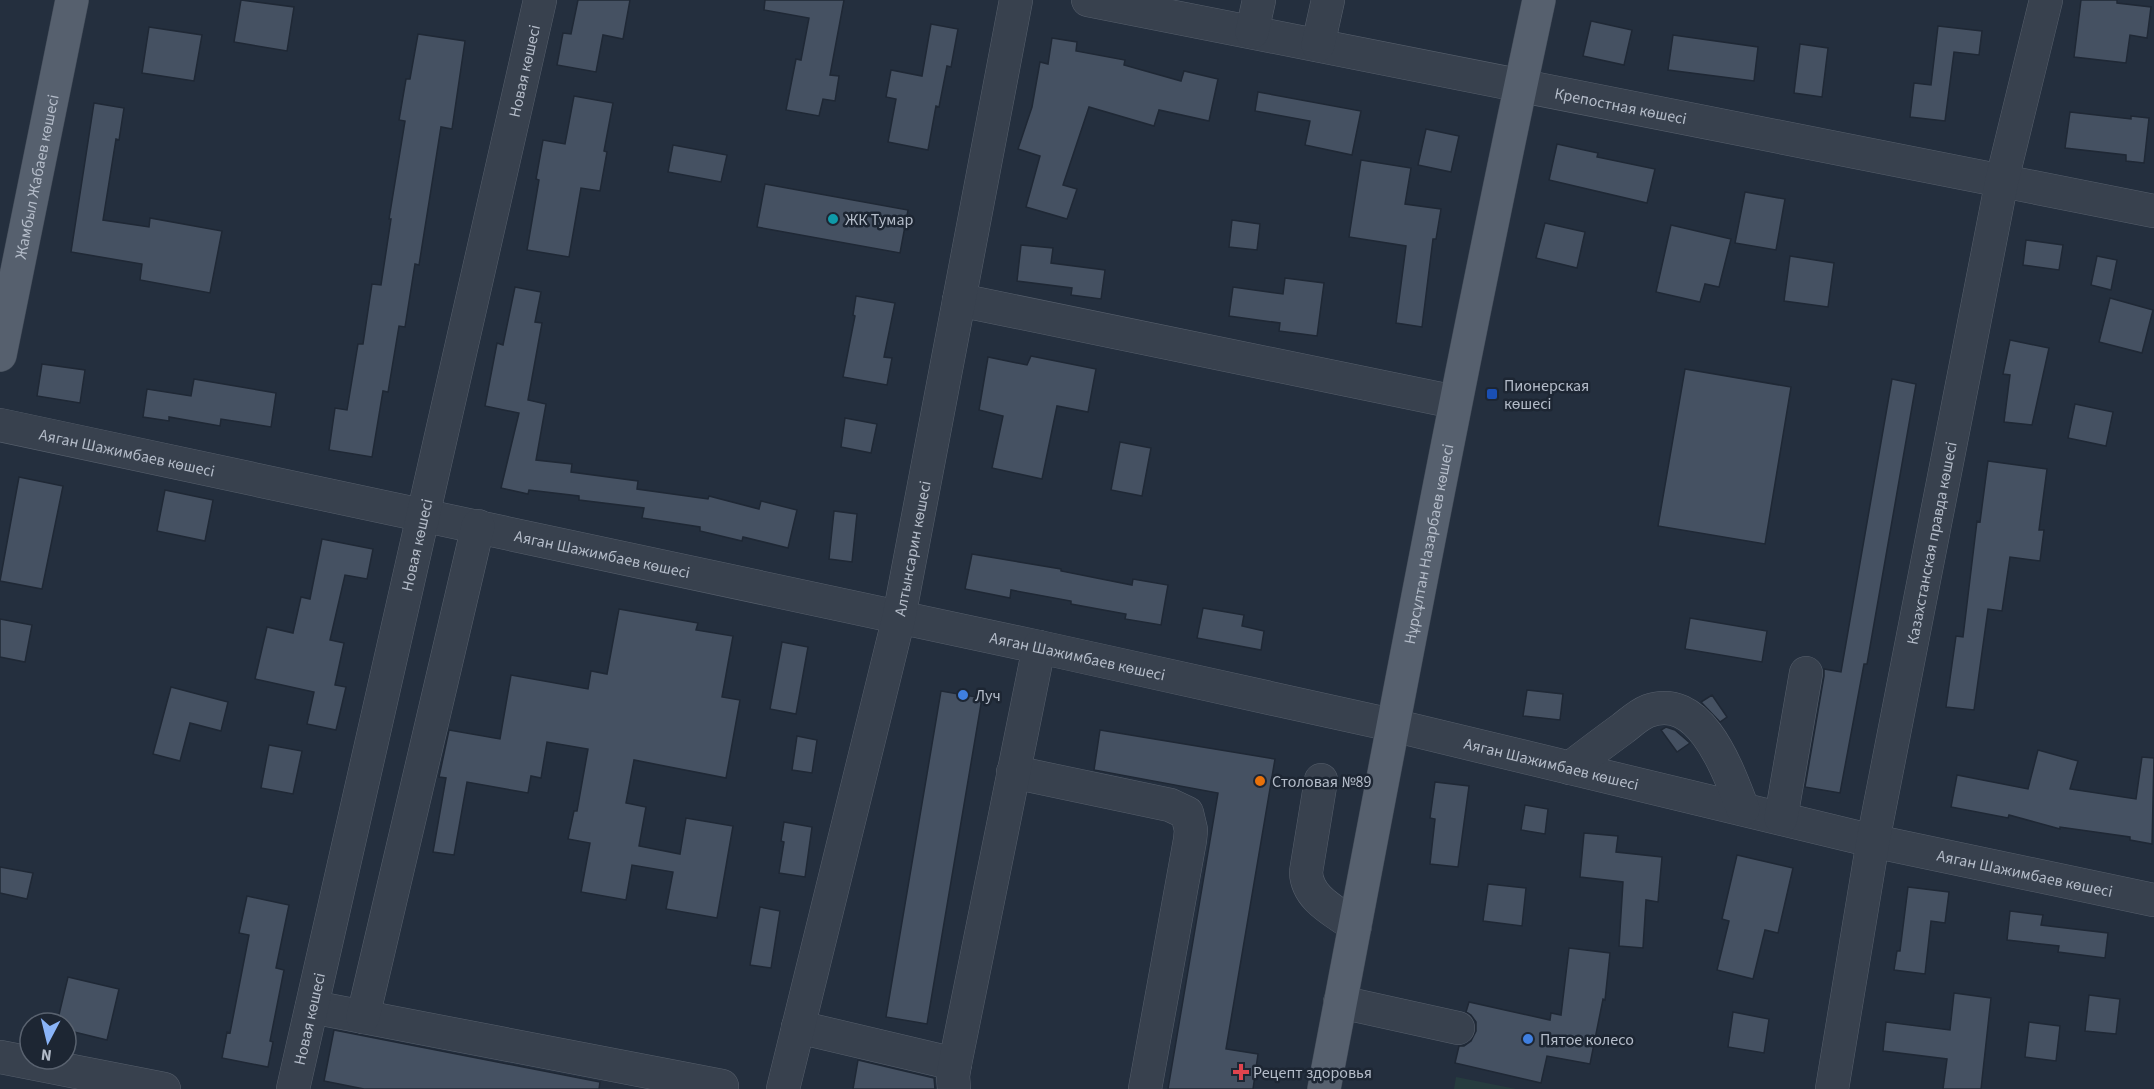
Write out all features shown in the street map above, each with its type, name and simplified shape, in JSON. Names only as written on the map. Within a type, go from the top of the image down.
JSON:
[{"type":"main road","name":"Жамбыл Жабаев көшесі","points":[[0,355],[72,0]]},
{"type":"main road","name":"Нұрсұлтан Назарбаев көшесі","points":[[1324,1089],[1455,402],[1539,0]]},
{"type":"street","name":"Новая көшесі","points":[[293,1089],[540,0]]},
{"type":"street","name":"Алтынсарин көшесі","points":[[783,1089],[899,617],[1016,0]]},
{"type":"street","name":"Крепостная көшесі","points":[[1088,0],[2154,212]]},
{"type":"street","points":[[1252,32],[1259,0]]},
{"type":"street","points":[[1318,45],[1328,0]]},
{"type":"street","name":"Казахстанская правда көшесі","points":[[1832,1089],[1873,841],[2002,180],[2046,0]]},
{"type":"street","points":[[959,300],[1455,402]]},
{"type":"street","name":"Аяган Шажимбаев көшесі","points":[[0,425],[1039,647],[1392,725],[1873,841],[2154,900]]},
{"type":"street","points":[[363,1017],[478,526]]},
{"type":"street","points":[[798,1027],[954,1076],[1039,647]]},
{"type":"street","points":[[1781,818],[1806,673]]},
{"type":"street","points":[[1570,768],[1641,715],[1660,708],[1674,710],[1695,722],[1713,742],[1722,756],[1743,809]]},
{"type":"street","points":[[1013,772],[1170,805],[1187,813],[1191,830],[1190,840],[1144,1089]]},
{"type":"street","points":[[1322,780],[1306,872],[1306,884],[1314,897],[1355,926]]},
{"type":"street","points":[[1340,1002],[1458,1028]]},
{"type":"street","points":[[312,1007],[722,1086]]},
{"type":"street","points":[[0,1057],[164,1089]]},
{"type":"green space","points":[[1456,1077],[1516,1089],[1454,1089]]},
{"type":"building","points":[[241,0],[294,7],[287,51],[234,42]]},
{"type":"building","points":[[578,0],[630,0],[623,39],[603,35],[596,72],[557,65],[563,33],[571,34]]},
{"type":"building","points":[[765,0],[844,0],[830,75],[839,76],[835,101],[823,99],[819,116],[786,110],[796,59],[801,60],[809,18],[764,10]]},
{"type":"building","points":[[2081,0],[2117,0],[2117,3],[2151,7],[2147,38],[2130,35],[2126,63],[2074,57]]},
{"type":"building","points":[[1591,21],[1632,30],[1624,65],[1583,56]]},
{"type":"building","points":[[931,24],[958,29],[951,67],[947,66],[939,107],[936,106],[928,150],[888,142],[896,99],[886,97],[891,70],[922,76]]},
{"type":"building","points":[[1938,26],[1982,31],[1979,55],[1954,52],[1945,121],[1910,117],[1914,83],[1931,85]]},
{"type":"building","points":[[149,27],[202,35],[194,81],[142,73]]},
{"type":"building","points":[[418,34],[465,41],[452,129],[441,127],[419,265],[415,264],[405,327],[399,326],[388,392],[383,391],[372,457],[329,450],[335,408],[347,410],[358,344],[363,344],[372,284],[381,285],[405,121],[399,120],[406,79],[410,79]]},
{"type":"building","points":[[1673,35],[1758,47],[1754,81],[1668,70]]},
{"type":"building","points":[[1052,38],[1077,42],[1076,51],[1125,60],[1124,65],[1181,81],[1184,71],[1218,79],[1209,121],[1159,110],[1154,126],[1089,107],[1063,185],[1077,189],[1067,219],[1026,207],[1040,156],[1018,149],[1032,107],[1040,62],[1048,64]]},
{"type":"building","points":[[1800,44],[1828,48],[1822,97],[1794,93]]},
{"type":"building","points":[[1258,92],[1361,111],[1352,155],[1305,145],[1310,121],[1255,111]]},
{"type":"building","points":[[574,96],[613,103],[604,151],[607,152],[600,191],[581,188],[569,257],[527,250],[543,140],[565,144]]},
{"type":"building","points":[[94,103],[124,108],[119,140],[116,139],[103,220],[149,227],[150,218],[222,231],[210,293],[140,280],[142,264],[71,252]]},
{"type":"building","points":[[2070,112],[2131,119],[2131,116],[2149,118],[2144,163],[2126,161],[2126,155],[2065,148]]},
{"type":"building","points":[[1426,129],[1459,136],[1451,172],[1418,165]]},
{"type":"building","points":[[1557,144],[1598,153],[1597,157],[1655,169],[1647,203],[1549,180]]},
{"type":"building","points":[[673,145],[727,155],[721,182],[668,172]]},
{"type":"building","points":[[1361,160],[1411,168],[1405,204],[1441,209],[1436,239],[1433,239],[1422,327],[1396,323],[1406,246],[1349,237]]},
{"type":"building","name":"ЖК Тумар","points":[[765,184],[908,210],[900,253],[757,227]]},
{"type":"building","points":[[1745,192],[1785,199],[1776,250],[1735,243]]},
{"type":"building","points":[[1232,220],[1260,224],[1257,250],[1229,247]]},
{"type":"building","points":[[1545,223],[1585,232],[1577,268],[1536,258]]},
{"type":"building","points":[[1671,225],[1731,239],[1719,287],[1705,284],[1700,302],[1656,292]]},
{"type":"building","points":[[2026,240],[2063,245],[2059,270],[2023,265]]},
{"type":"building","points":[[1021,245],[1053,248],[1051,263],[1105,270],[1101,299],[1071,295],[1072,288],[1017,281]]},
{"type":"building","points":[[1790,256],[1834,263],[1828,307],[1784,301]]},
{"type":"building","points":[[2097,256],[2117,260],[2111,290],[2091,285]]},
{"type":"building","points":[[1285,278],[1324,283],[1317,336],[1279,331],[1280,323],[1229,316],[1233,287],[1283,294]]},
{"type":"building","points":[[515,287],[541,292],[535,322],[542,323],[528,400],[546,404],[536,460],[572,464],[571,472],[638,481],[637,489],[708,499],[709,496],[759,509],[761,501],[797,510],[788,548],[743,537],[742,541],[700,531],[700,527],[642,518],[644,508],[579,500],[579,496],[529,490],[528,494],[501,488],[519,413],[485,406],[497,343],[503,345]]},
{"type":"building","points":[[856,296],[895,303],[884,357],[892,358],[887,385],[843,377],[855,316],[853,315]]},
{"type":"building","points":[[2110,298],[2153,310],[2142,353],[2099,342]]},
{"type":"building","points":[[2010,340],[2049,348],[2032,425],[2004,422],[2010,375],[2003,374]]},
{"type":"building","points":[[1031,356],[1096,369],[1088,412],[1057,406],[1042,479],[992,468],[1003,416],[979,410],[988,357],[1027,365]]},
{"type":"building","points":[[42,364],[85,370],[80,403],[37,396]]},
{"type":"building","points":[[1685,369],[1791,387],[1765,544],[1658,526]]},
{"type":"building","points":[[194,379],[276,393],[271,427],[221,419],[220,426],[169,417],[169,421],[143,417],[147,389],[191,396]]},
{"type":"building","points":[[1892,379],[1916,384],[1867,664],[1864,664],[1840,793],[1805,787],[1824,669],[1841,672]]},
{"type":"building","points":[[2075,404],[2113,412],[2106,446],[2068,438]]},
{"type":"building","points":[[845,418],[877,424],[871,453],[841,447]]},
{"type":"building","points":[[1120,442],[1151,448],[1142,496],[1111,490]]},
{"type":"building","points":[[1988,461],[2047,469],[2039,530],[2044,530],[2040,561],[2010,557],[2002,611],[1988,609],[1974,710],[1946,707],[1956,636],[1963,637],[1977,521],[1980,522]]},
{"type":"building","points":[[19,477],[63,486],[42,589],[0,581]]},
{"type":"building","points":[[165,490],[213,500],[205,541],[157,531]]},
{"type":"building","points":[[834,511],[857,514],[852,562],[829,559]]},
{"type":"building","points":[[322,539],[373,549],[367,579],[345,575],[330,640],[344,643],[335,685],[346,687],[336,730],[307,724],[314,692],[255,679],[267,627],[293,633],[301,597],[310,599]]},
{"type":"building","points":[[972,554],[1061,569],[1061,571],[1132,585],[1133,579],[1168,585],[1161,625],[1125,619],[1126,614],[1071,604],[1071,601],[1011,590],[1010,598],[965,589]]},
{"type":"building","points":[[1203,608],[1244,615],[1242,626],[1264,631],[1261,650],[1197,638]]},
{"type":"building","points":[[619,609],[698,623],[696,630],[733,636],[722,697],[740,700],[726,778],[634,760],[626,803],[646,807],[639,846],[680,854],[686,818],[733,826],[717,918],[666,909],[673,872],[632,865],[626,900],[581,892],[590,843],[568,839],[574,811],[577,811],[588,749],[547,742],[541,778],[531,776],[528,793],[467,782],[454,855],[433,852],[446,778],[439,777],[449,730],[500,739],[511,675],[588,689],[591,671],[607,674]]},
{"type":"building","points":[[1690,618],[1767,631],[1762,662],[1685,649]]},
{"type":"building","points":[[0,619],[32,625],[25,662],[0,657]]},
{"type":"building","points":[[782,642],[808,647],[796,714],[770,709]]},
{"type":"building","points":[[171,687],[228,702],[221,731],[190,723],[180,761],[153,754]]},
{"type":"building","points":[[1527,690],[1563,694],[1560,720],[1523,716]]},
{"type":"building","points":[[941,691],[982,698],[927,1024],[886,1017]]},
{"type":"building","points":[[1712,695],[1727,717],[1720,722],[1701,702]]},
{"type":"building","points":[[1666,727],[1675,730],[1690,743],[1677,752],[1661,730]]},
{"type":"building","points":[[1100,730],[1275,759],[1226,1049],[1258,1054],[1253,1089],[1168,1089],[1218,793],[1094,770]]},
{"type":"building","points":[[797,736],[817,740],[812,773],[792,770]]},
{"type":"building","points":[[269,745],[302,751],[293,794],[261,788]]},
{"type":"building","points":[[2038,750],[2078,761],[2070,789],[2136,799],[2142,757],[2154,758],[2152,844],[2130,840],[2130,837],[2060,827],[2060,829],[2009,815],[2008,818],[1951,807],[1957,775],[2028,789]]},
{"type":"building","points":[[1435,782],[1469,786],[1458,867],[1430,864],[1435,819],[1430,818]]},
{"type":"building","points":[[1525,805],[1548,809],[1545,834],[1521,830]]},
{"type":"building","points":[[784,822],[812,827],[805,877],[779,873],[784,842],[781,841]]},
{"type":"building","points":[[1584,833],[1618,836],[1616,852],[1662,857],[1658,902],[1646,900],[1643,948],[1619,946],[1623,882],[1580,877]]},
{"type":"building","points":[[1737,855],[1793,868],[1778,933],[1765,930],[1753,979],[1717,970],[1729,921],[1722,919]]},
{"type":"building","points":[[0,867],[33,873],[27,899],[0,893]]},
{"type":"building","points":[[1488,884],[1526,888],[1522,926],[1483,921]]},
{"type":"building","points":[[1908,887],[1949,892],[1945,923],[1931,921],[1925,974],[1894,970],[1897,951],[1900,951]]},
{"type":"building","points":[[247,896],[289,905],[276,968],[284,970],[270,1041],[273,1042],[268,1067],[222,1058],[227,1032],[230,1033],[249,935],[239,933]]},
{"type":"building","points":[[760,907],[780,911],[771,968],[750,965]]},
{"type":"building","points":[[2010,911],[2043,915],[2041,925],[2108,933],[2105,958],[2058,952],[2059,946],[2007,940]]},
{"type":"building","name":"Пятое колесо","points":[[1569,948],[1610,953],[1605,1000],[1603,999],[1590,1064],[1547,1056],[1541,1083],[1455,1063],[1459,1046],[1464,1046],[1471,1041],[1476,1031],[1476,1022],[1466,1012],[1469,1002],[1550,1020],[1551,1013],[1561,1015]]},
{"type":"building","points":[[68,977],[119,989],[107,1040],[78,1033],[78,1011],[60,1011]]},
{"type":"building","points":[[1954,993],[1991,998],[1981,1089],[1943,1089],[1947,1059],[1883,1051],[1886,1022],[1950,1030]]},
{"type":"building","points":[[2089,995],[2120,999],[2116,1034],[2085,1031]]},
{"type":"building","points":[[1733,1012],[1769,1019],[1764,1053],[1728,1047]]},
{"type":"building","points":[[2029,1022],[2060,1026],[2056,1061],[2025,1057]]},
{"type":"building","points":[[334,1030],[600,1082],[599,1089],[364,1089],[324,1081]]},
{"type":"building","points":[[858,1060],[934,1078],[935,1089],[853,1089]]},
{"type":"place","name":"ЖК Тумар","points":[[833,219]]},
{"type":"place","name":"Пионерская көшесі","points":[[1492,394]]},
{"type":"place","name":"Луч","points":[[963,695]]},
{"type":"place","name":"Столовая №89","points":[[1260,781]]},
{"type":"place","name":"Пятое колесо","points":[[1528,1039]]},
{"type":"place","name":"Рецепт здоровья","points":[[1241,1072]]}]
